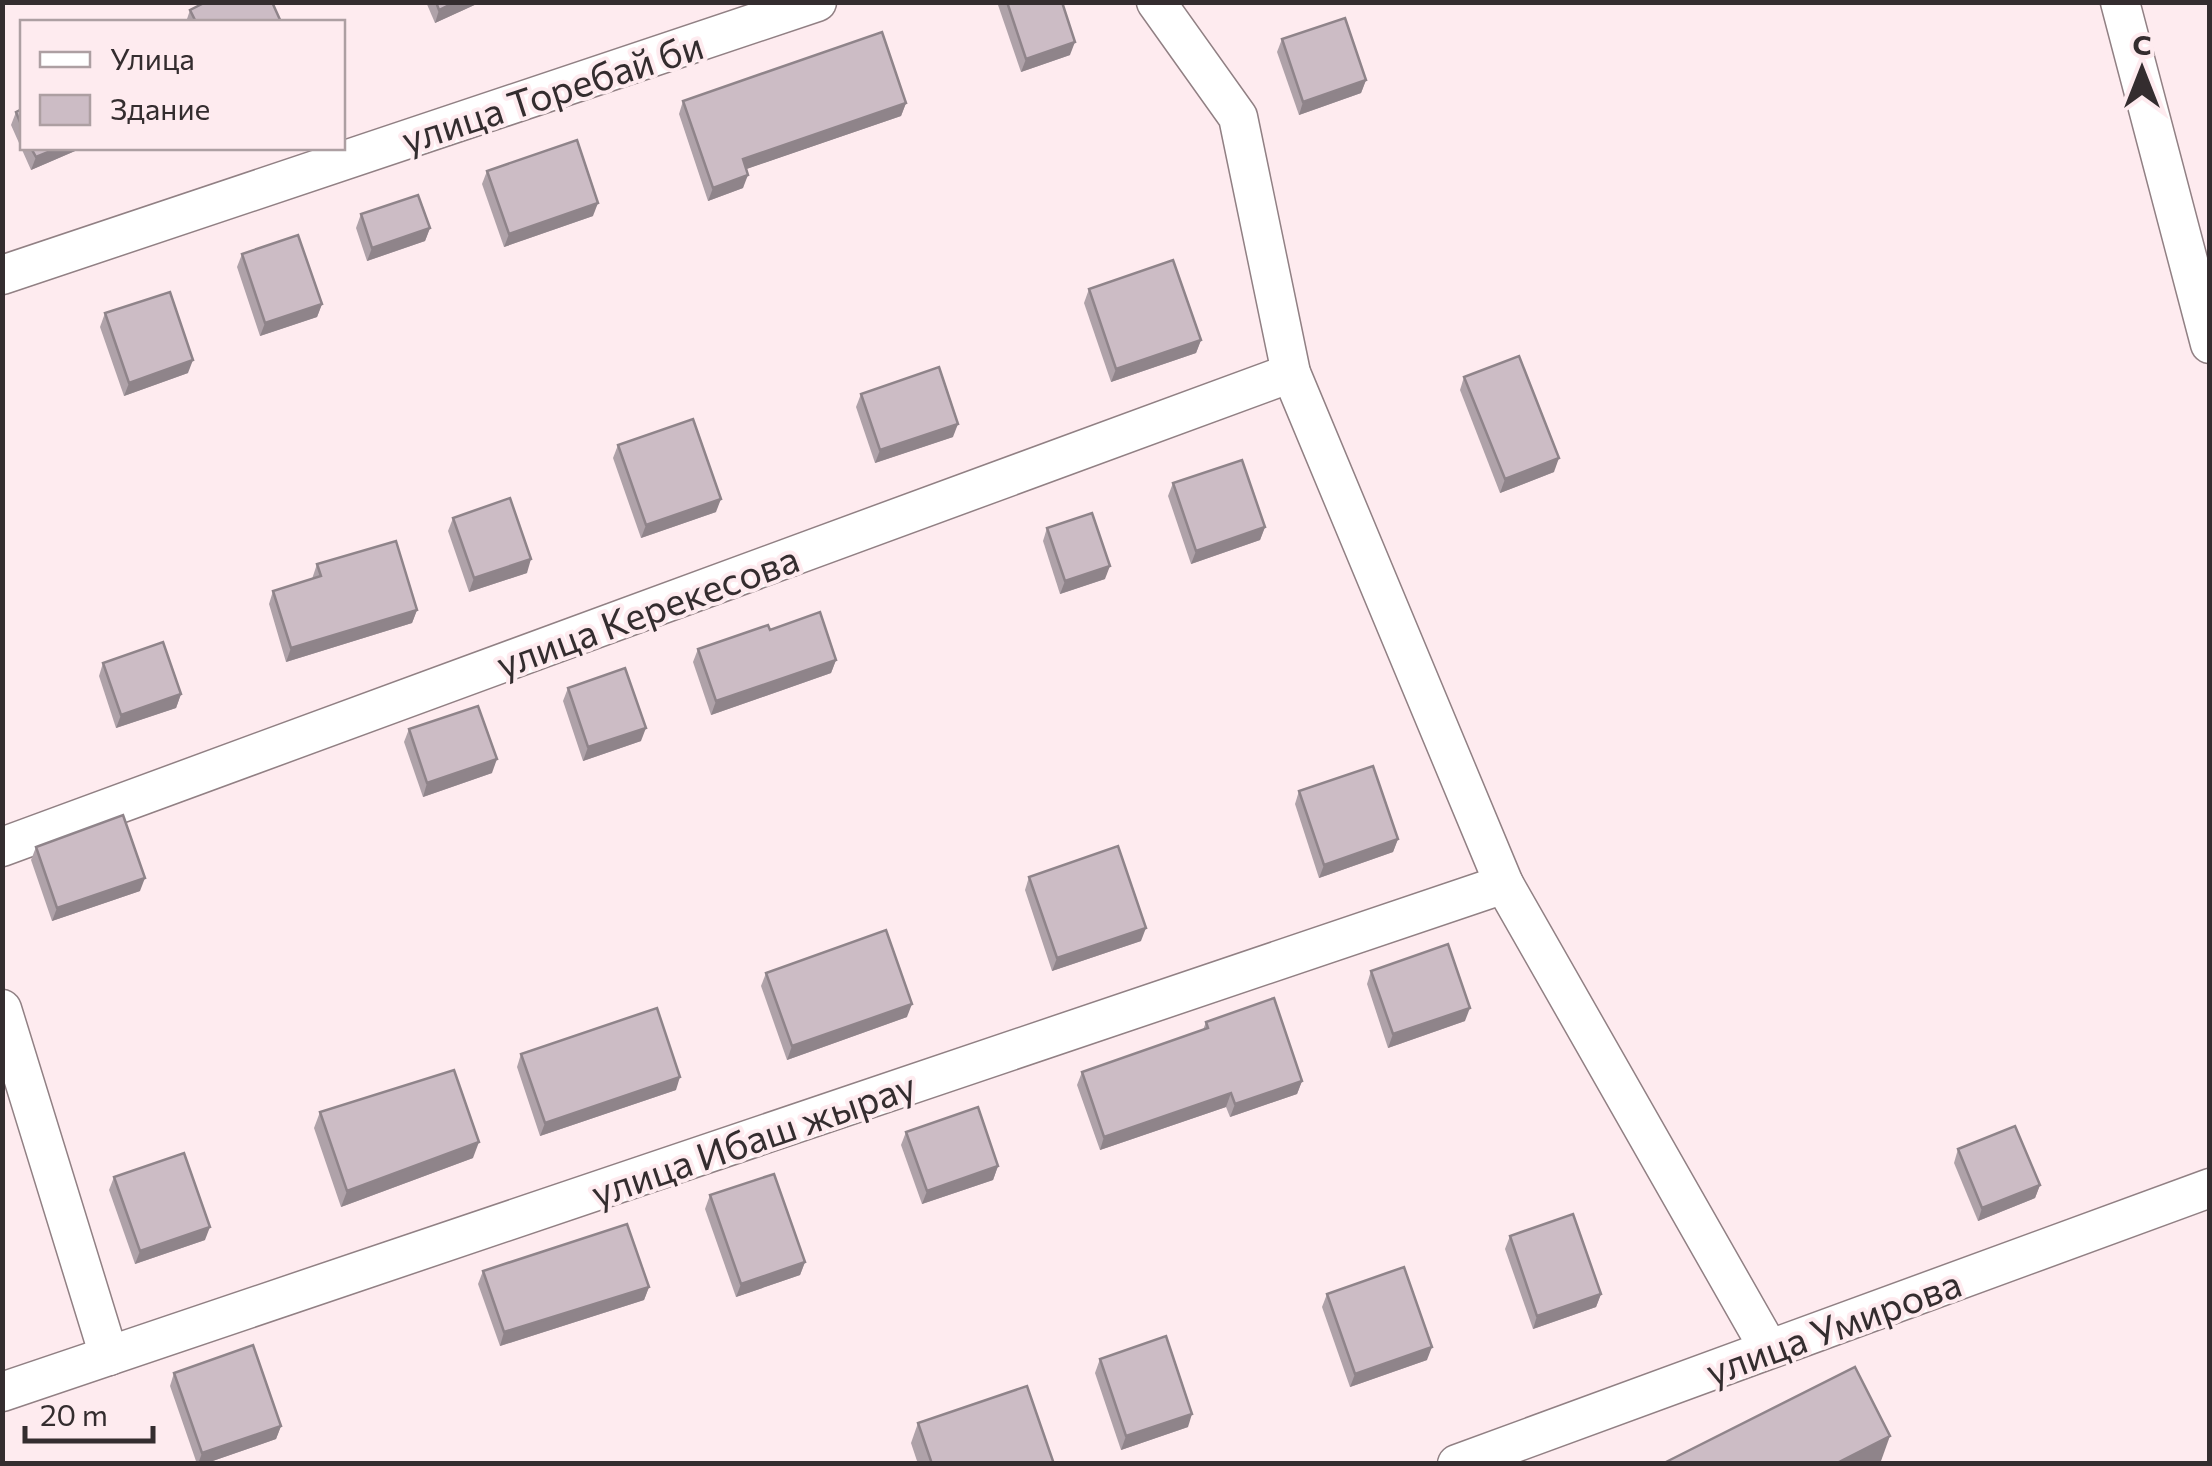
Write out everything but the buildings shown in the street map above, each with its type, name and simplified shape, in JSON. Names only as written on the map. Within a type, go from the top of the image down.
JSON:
[{"type":"street","name":"улица Торебай би","points":[[2,275],[817,2]]},
{"type":"street","points":[[1156,2],[1238,118],[1291,373],[1504,884],[1769,1349]]},
{"type":"street","points":[[2120,2],[2210,344]]},
{"type":"street","name":"улица Керекесова","points":[[2,847],[1291,373]]},
{"type":"street","name":"улица Ибаш жырау","points":[[2,1392],[1504,884]]},
{"type":"street","points":[[2,1008],[109,1356]]},
{"type":"street","name":"улица Умирова","points":[[1456,1464],[2210,1188]]}]
